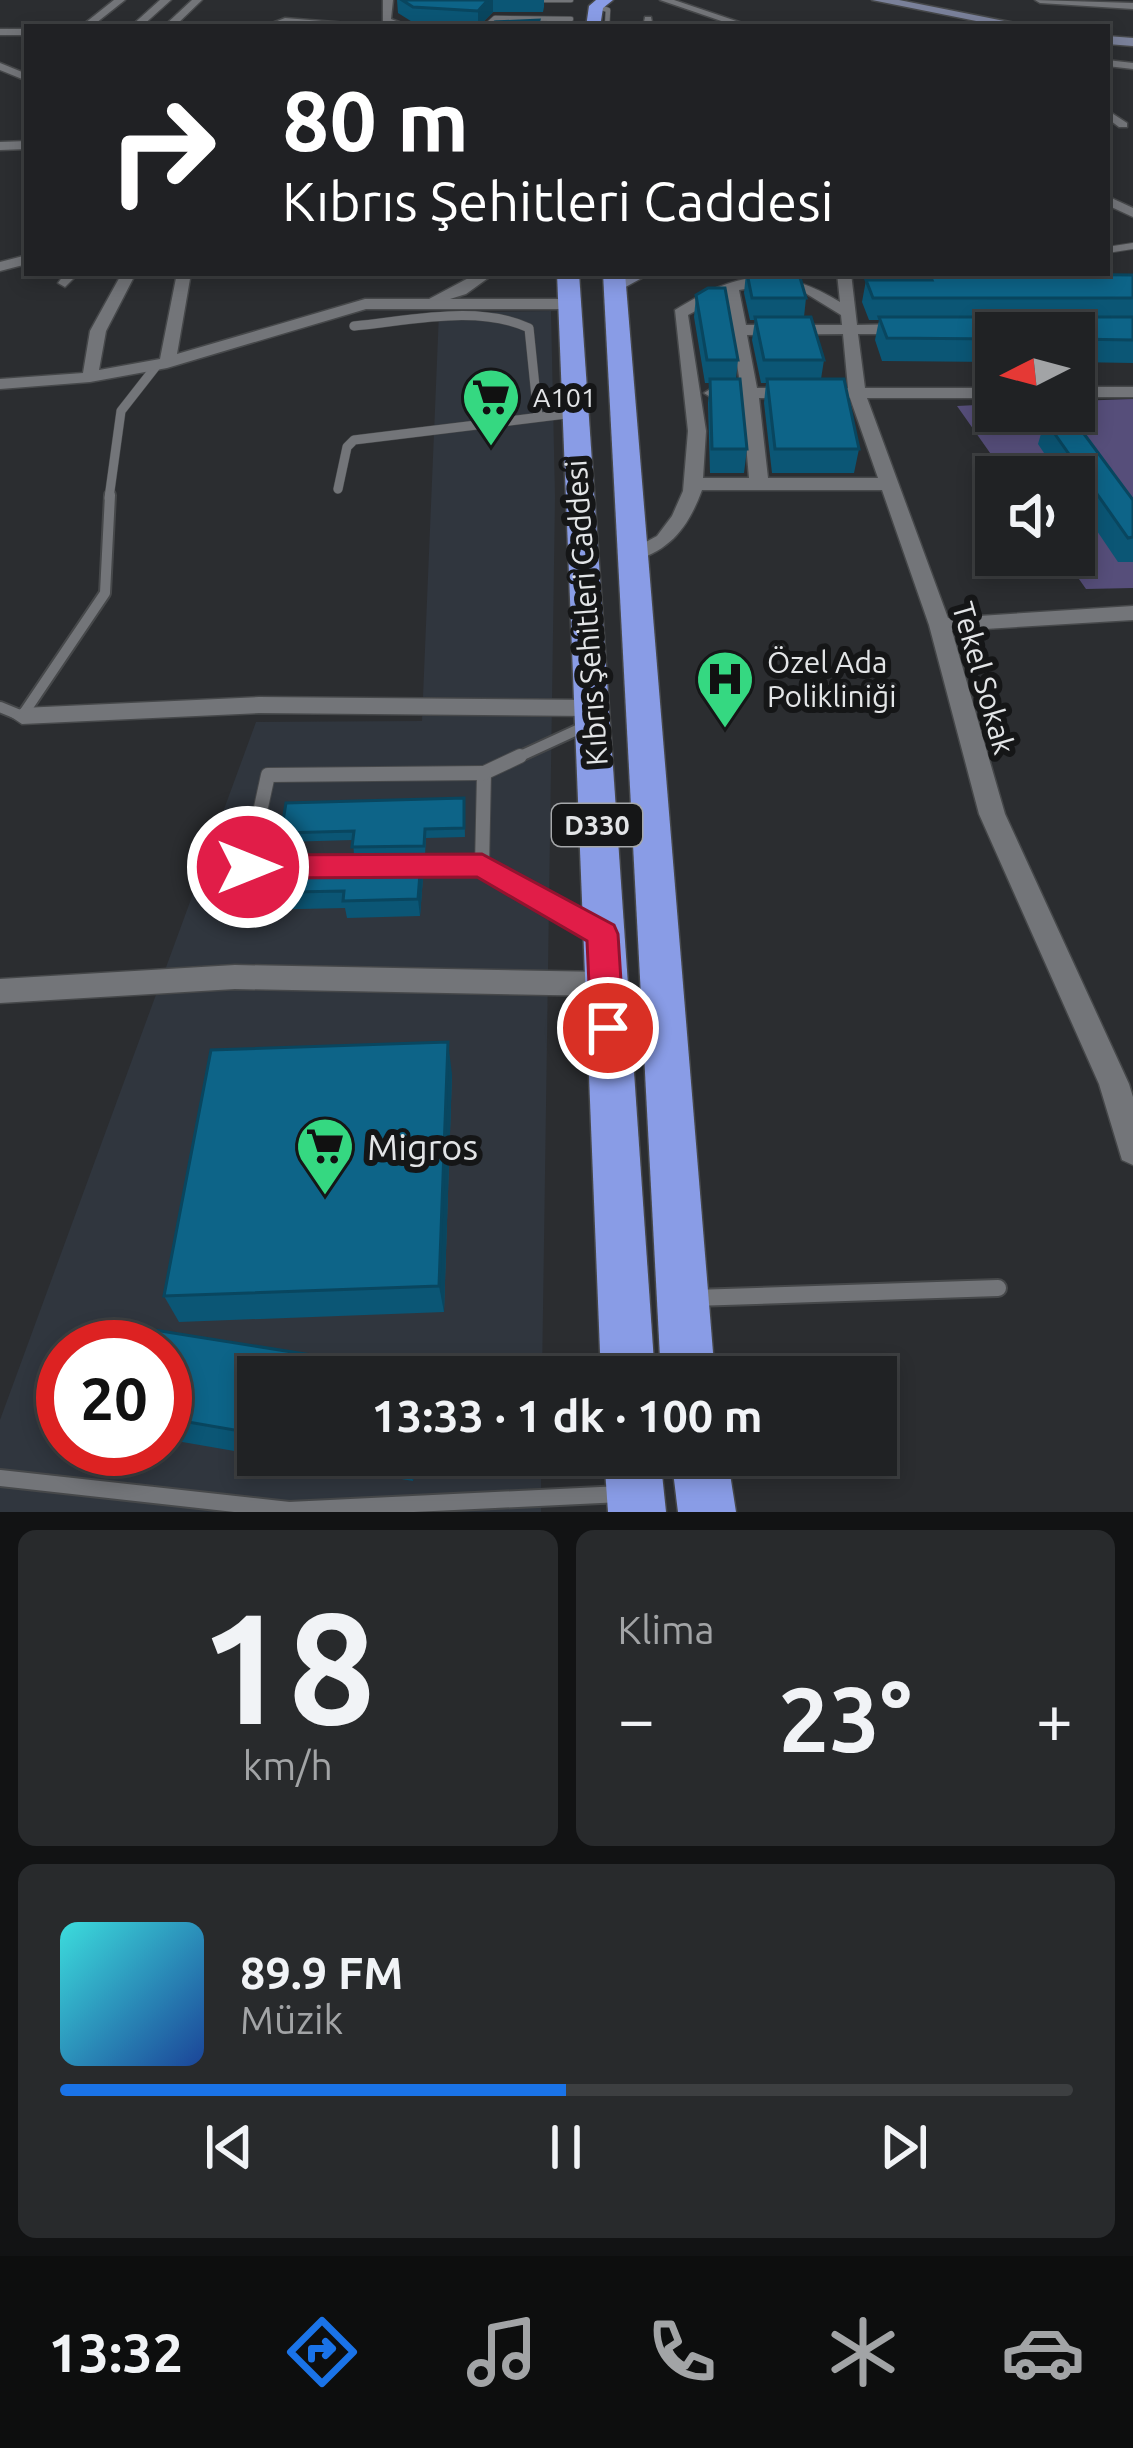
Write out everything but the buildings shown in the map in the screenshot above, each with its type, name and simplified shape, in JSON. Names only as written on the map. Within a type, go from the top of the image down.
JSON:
[{"type":"highway","points":[[571,23],[596,2]]},
{"type":"highway","name":"Kıbrıs Şehitleri Caddesi","points":[[623,277],[630,556],[686,1356]]},
{"type":"highway","name":"Kıbrıs Şehitleri Caddesi","points":[[568,289],[556,414],[590,716],[627,1356]]},
{"type":"highway","points":[[702,1476],[706,1512]]},
{"type":"main road","points":[[878,0],[1011,24]]},
{"type":"main road","points":[[942,12],[973,0]]},
{"type":"main road","points":[[938,276],[1004,279]]},
{"type":"street","points":[[89,24],[120,0]]},
{"type":"street","points":[[138,24],[166,0]]},
{"type":"street","points":[[171,24],[197,0]]},
{"type":"street","points":[[386,20],[388,0]]},
{"type":"street","points":[[665,0],[740,24]]},
{"type":"street","points":[[1040,0],[1133,6]]},
{"type":"street","points":[[370,24],[386,20],[398,24]]},
{"type":"street","points":[[276,24],[322,24]]},
{"type":"street","points":[[1110,115],[1124,125]]},
{"type":"street","points":[[90,377],[98,331],[127,276]]},
{"type":"street","points":[[162,364],[183,276]]},
{"type":"street","points":[[417,304],[460,291],[483,276]]},
{"type":"street","name":"Tekel Sokak","points":[[844,276],[857,393],[940,625],[992,814],[1124,1082],[1133,1150]]},
{"type":"street","points":[[630,556],[663,542],[695,484],[692,392],[680,313],[713,292],[785,282],[806,288],[850,321]]},
{"type":"street","points":[[731,287],[750,393],[759,484]]},
{"type":"street","points":[[0,384],[90,377],[162,364],[365,304],[417,304],[568,289]]},
{"type":"street","points":[[738,330],[850,321],[921,329]]},
{"type":"street","points":[[692,392],[975,393]]},
{"type":"street","points":[[1095,392],[1133,392]]},
{"type":"street","points":[[695,484],[890,484]]},
{"type":"street","points":[[940,625],[1133,613]]},
{"type":"street","points":[[11,711],[259,705],[590,716]]},
{"type":"street","points":[[0,991],[235,977],[605,984]]},
{"type":"lane","points":[[488,24],[502,1],[571,0]]},
{"type":"lane","points":[[495,18],[571,23]]},
{"type":"lane","points":[[338,489],[347,447],[354,440],[556,414],[529,328],[522,322],[470,319],[354,326]]},
{"type":"lane","points":[[11,711],[105,592],[121,411],[162,364]]},
{"type":"lane","points":[[342,866],[248,867],[268,775],[484,772],[590,716]]},
{"type":"lane","points":[[482,866],[484,772]]},
{"type":"lane","points":[[388,866],[482,866],[603,934]]},
{"type":"lane","points":[[682,1298],[998,1288]]},
{"type":"lane","points":[[0,1478],[289,1510],[634,1487]]},
{"type":"shaded area","points":[[551,311],[555,497],[542,1356],[237,1356],[237,1476],[541,1476],[541,1512],[0,1512],[0,1420],[36,1322],[36,1476],[192,1476],[192,1320],[37,1320],[256,722],[422,721],[439,313]]},
{"type":"shaded area","points":[[1133,399],[1133,588],[1086,589],[1077,576],[1095,576],[1095,456],[992,456],[975,432],[1095,432],[1095,400]]},
{"type":"shaded area","points":[[975,405],[975,432],[957,406]]},
{"type":"place","name":"A101","points":[[491,448]]},
{"type":"place","name":"Özel Ada Polikliniği","points":[[725,730]]},
{"type":"place","name":"Migros","points":[[325,1197]]},
{"type":"route","points":[[248,867],[482,866],[603,934],[608,1028]]}]
